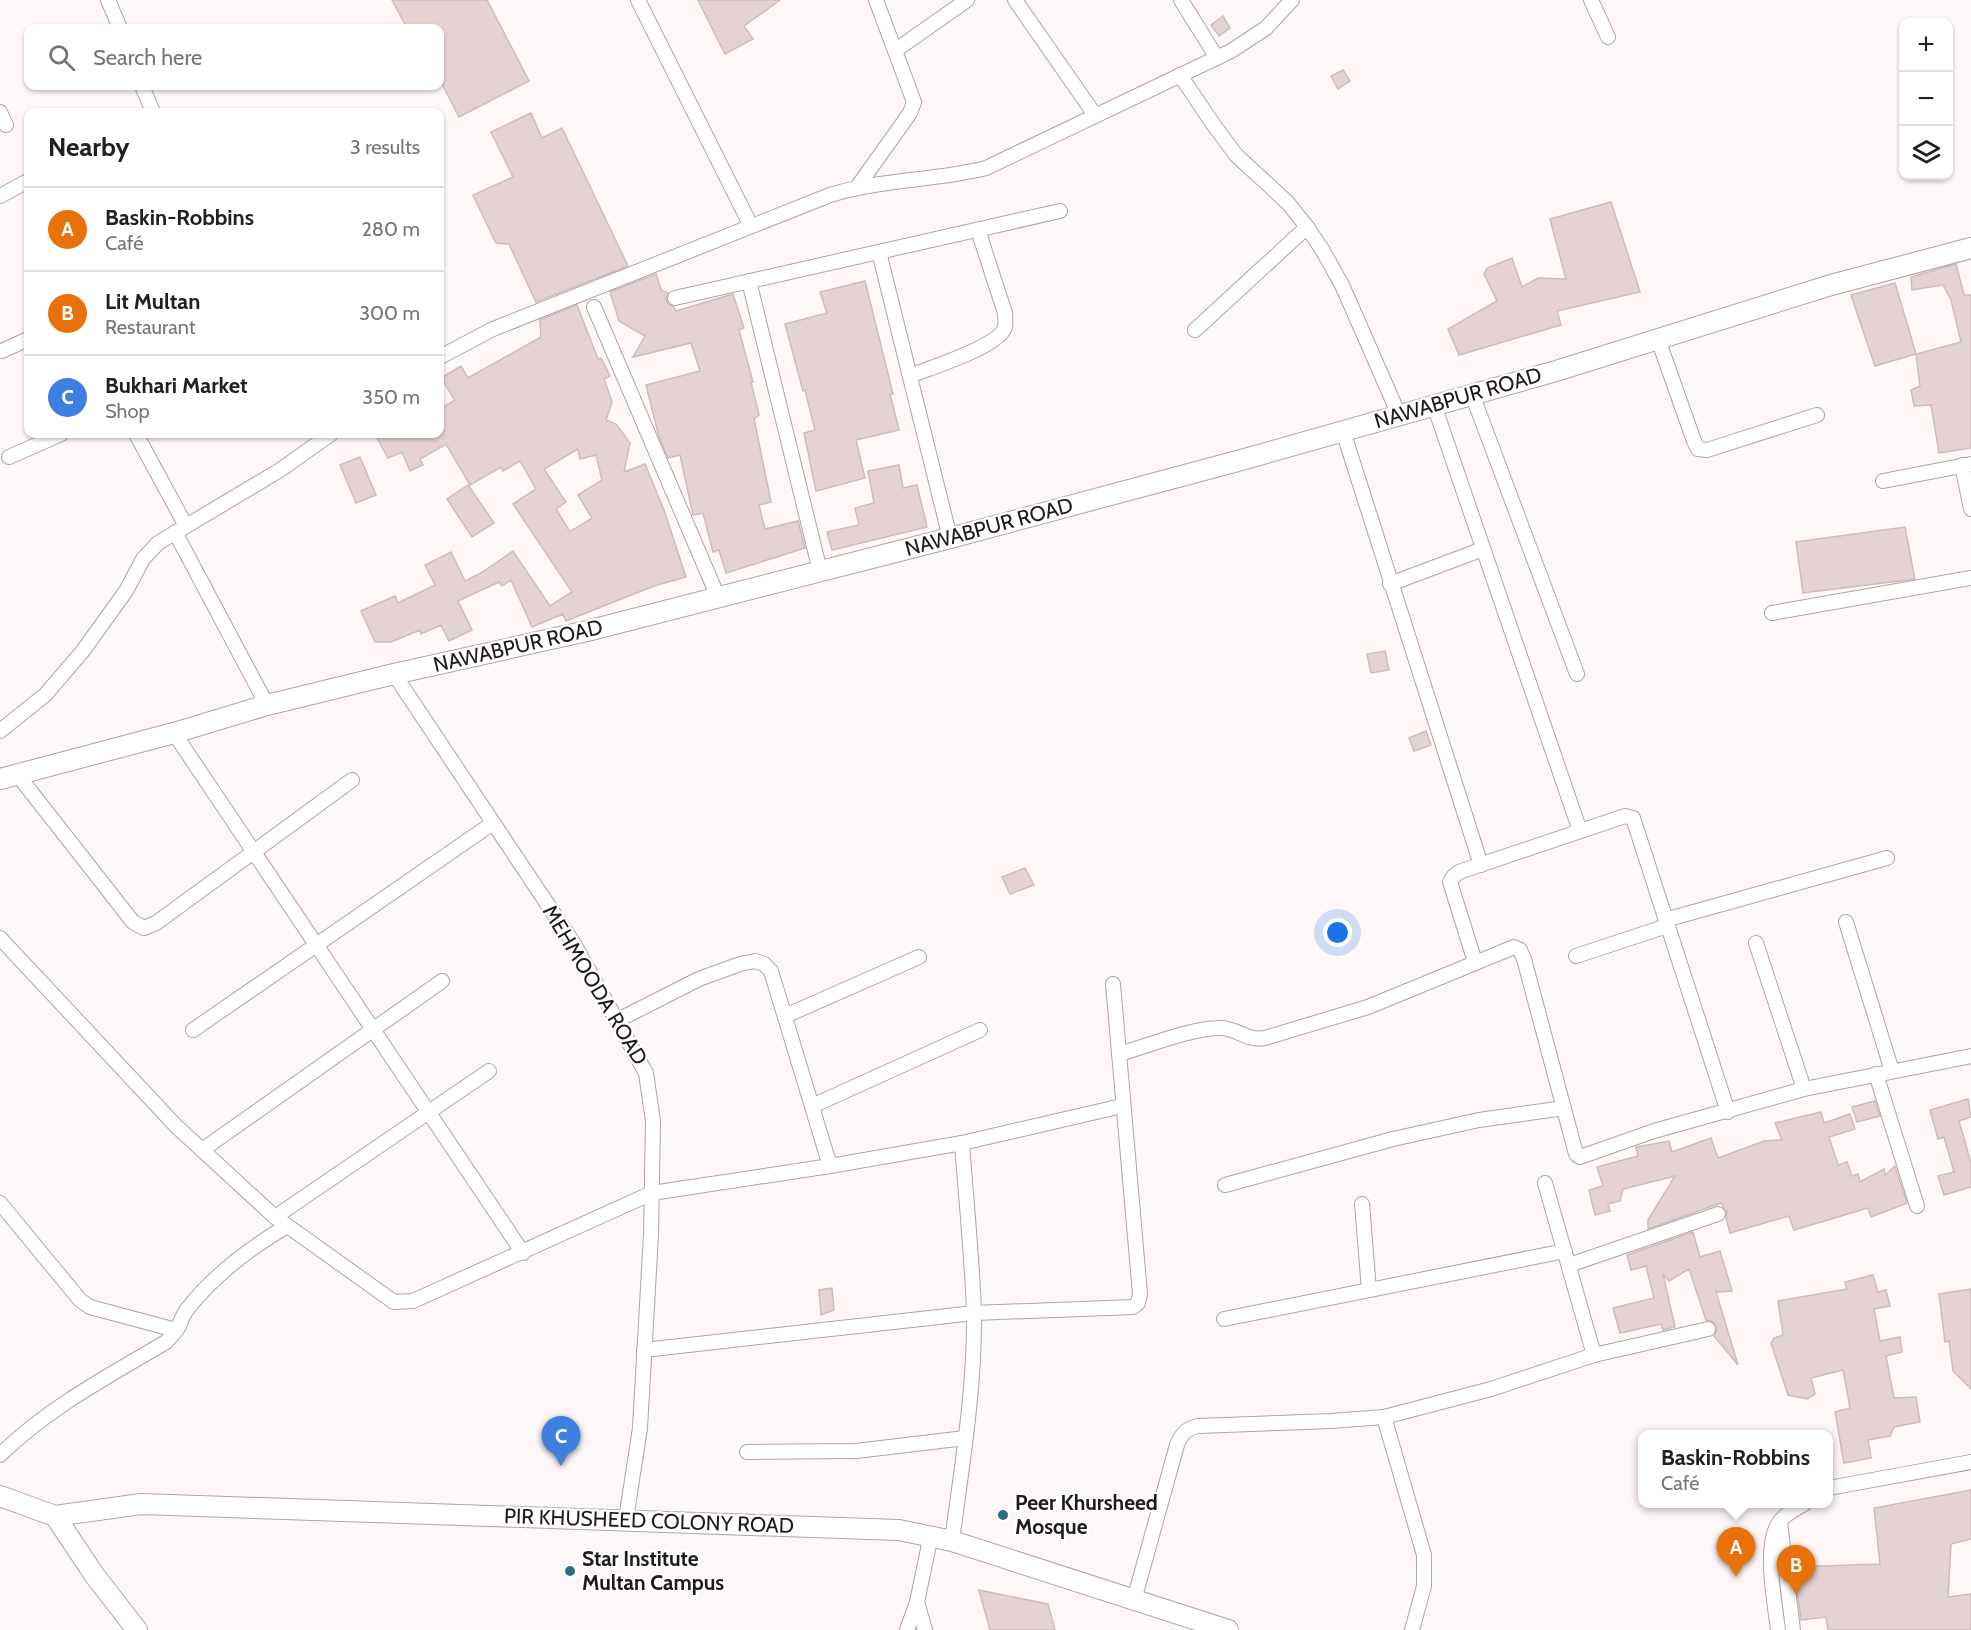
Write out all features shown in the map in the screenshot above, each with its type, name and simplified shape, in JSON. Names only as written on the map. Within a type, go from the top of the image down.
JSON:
[{"type":"street","points":[[108,0],[118,24]]},
{"type":"street","points":[[638,0],[751,226]]},
{"type":"street","points":[[858,186],[910,112],[914,102],[876,0]]},
{"type":"street","points":[[896,50],[967,0]]},
{"type":"street","points":[[1015,0],[1095,115]]},
{"type":"street","points":[[1181,0],[1217,58]]},
{"type":"street","points":[[444,355],[493,329],[796,208],[858,186],[966,173],[986,168],[1231,51],[1266,28],[1292,0]]},
{"type":"street","points":[[1591,0],[1608,37]]},
{"type":"street","points":[[1180,75],[1236,155],[1287,203],[1308,227],[1342,285],[1399,415]]},
{"type":"street","points":[[144,90],[151,108]]},
{"type":"street","points":[[0,112],[6,125]]},
{"type":"street","points":[[0,196],[24,184]]},
{"type":"street","points":[[675,297],[1060,211]]},
{"type":"street","points":[[1195,330],[1308,227]]},
{"type":"street","points":[[910,376],[984,347],[1000,335],[1005,327],[1005,313],[978,230]]},
{"type":"street","name":"NAWABPUR ROAD","points":[[8,776],[174,733],[267,705],[587,631],[950,538],[1245,459],[1556,371],[1831,285],[1971,248]]},
{"type":"street","points":[[879,252],[950,538]]},
{"type":"street","points":[[749,281],[820,571]]},
{"type":"street","points":[[594,307],[718,597]]},
{"type":"street","points":[[1658,339],[1698,449],[1707,450],[1817,415]]},
{"type":"street","points":[[2,351],[24,341]]},
{"type":"street","points":[[1472,394],[1577,674]]},
{"type":"street","points":[[1434,405],[1580,831]]},
{"type":"street","points":[[1342,431],[1481,865]]},
{"type":"street","points":[[9,457],[52,438]]},
{"type":"street","points":[[138,438],[267,705]]},
{"type":"street","points":[[0,731],[45,695],[88,643],[126,591],[143,560],[158,543],[280,470],[325,438]]},
{"type":"street","points":[[1883,481],[1967,465],[1971,509]]},
{"type":"street","points":[[1390,584],[1483,549]]},
{"type":"street","points":[[1772,613],[1971,578]]},
{"type":"street","name":"MEHMOODA ROAD","points":[[394,674],[574,944],[646,1073],[653,1121],[652,1193],[640,1428],[626,1519]]},
{"type":"street","points":[[174,733],[523,1253]]},
{"type":"street","points":[[8,776],[133,922],[144,928],[156,923],[352,780]]},
{"type":"street","points":[[1475,962],[1450,882],[1453,877],[1459,872],[1625,816],[1634,818],[1728,1112]]},
{"type":"street","points":[[193,1030],[493,823]]},
{"type":"street","points":[[1576,956],[1666,923],[1887,858]]},
{"type":"street","points":[[1846,922],[1892,1071]]},
{"type":"street","points":[[0,938],[176,1126],[275,1217],[394,1302],[413,1301],[652,1193],[962,1143],[1122,1106]]},
{"type":"street","points":[[1756,943],[1804,1089]]},
{"type":"street","points":[[1119,1054],[1188,1034],[1219,1028],[1249,1038],[1265,1038],[1368,1007],[1514,947],[1520,950],[1524,959],[1576,1154],[1580,1157],[1654,1131],[1804,1089],[1971,1056]]},
{"type":"street","points":[[785,1016],[919,957]]},
{"type":"street","points":[[618,1020],[699,979],[740,964],[755,962],[764,964],[771,971],[830,1166]]},
{"type":"street","points":[[202,1150],[442,981]]},
{"type":"street","points":[[644,1350],[974,1313],[1132,1307],[1138,1303],[1140,1294],[1113,984]]},
{"type":"street","points":[[812,1106],[980,1030]]},
{"type":"street","points":[[275,1217],[489,1071]]},
{"type":"street","points":[[1876,1074],[1917,1206]]},
{"type":"street","points":[[1225,1185],[1393,1139],[1479,1120],[1564,1108]]},
{"type":"street","points":[[952,1541],[965,1438],[974,1313],[962,1143]]},
{"type":"street","points":[[1545,1183],[1594,1356]]},
{"type":"street","points":[[0,1203],[80,1300],[90,1307],[176,1330]]},
{"type":"street","points":[[1362,1204],[1369,1290]]},
{"type":"street","points":[[1569,1265],[1718,1214]]},
{"type":"street","points":[[0,1455],[24,1432],[68,1399],[166,1342],[176,1330],[186,1310],[227,1267],[255,1245],[287,1226]]},
{"type":"street","points":[[1224,1319],[1565,1251]]},
{"type":"street","points":[[1134,1600],[1179,1438],[1189,1428],[1384,1417],[1491,1389],[1594,1356],[1707,1329]]},
{"type":"street","points":[[1384,1417],[1424,1555],[1424,1586],[1412,1630]]},
{"type":"street","points":[[747,1452],[856,1450],[965,1438]]},
{"type":"street","points":[[1833,1487],[1971,1462]]},
{"type":"street","points":[[0,1496],[55,1516],[95,1576],[137,1630]]},
{"type":"street","name":"PIR KHUSHEED COLONY ROAD","points":[[55,1516],[141,1504],[899,1530],[952,1541],[1228,1630]]},
{"type":"street","points":[[1778,1630],[1770,1557],[1773,1537],[1780,1520],[1797,1508]]},
{"type":"street","points":[[1780,1520],[1793,1630]]},
{"type":"street","points":[[907,1630],[917,1602],[931,1535]]},
{"type":"street","points":[[917,1602],[925,1630]]},
{"type":"building","points":[[392,0],[487,0],[529,81],[459,117],[444,88],[444,24],[405,24]]},
{"type":"building","points":[[698,0],[780,0],[744,26],[753,39],[725,54]]},
{"type":"building","points":[[1223,16],[1230,28],[1219,36],[1211,25]]},
{"type":"building","points":[[1343,70],[1350,81],[1338,89],[1331,76]]},
{"type":"building","points":[[531,113],[542,138],[562,128],[628,266],[536,302],[509,244],[496,243],[473,195],[513,177],[491,132]]},
{"type":"building","points":[[1611,202],[1640,292],[1557,311],[1561,325],[1459,355],[1448,329],[1497,301],[1484,274],[1487,268],[1512,258],[1522,287],[1538,278],[1566,279],[1550,219]]},
{"type":"building","points":[[1956,264],[1964,295],[1971,295],[1971,448],[1939,453],[1931,405],[1914,406],[1911,390],[1920,386],[1916,354],[1961,342],[1951,300],[1943,285],[1912,290],[1911,277]]},
{"type":"building","points":[[656,274],[661,290],[668,293],[666,299],[668,304],[676,311],[733,294],[744,328],[739,330],[753,382],[751,382],[759,415],[754,419],[771,502],[759,505],[765,529],[798,521],[805,548],[726,573],[719,550],[713,552],[703,513],[693,515],[680,455],[668,458],[659,437],[646,385],[700,371],[691,343],[633,357],[645,336],[619,321],[610,292]]},
{"type":"building","points":[[865,281],[893,394],[890,394],[899,430],[856,440],[865,478],[816,491],[804,433],[815,430],[785,324],[827,313],[820,292]]},
{"type":"building","points":[[1895,283],[1916,354],[1875,366],[1851,295]]},
{"type":"building","points":[[577,305],[598,359],[601,358],[610,376],[604,379],[612,402],[606,420],[616,424],[630,443],[624,472],[645,464],[664,510],[686,577],[654,586],[566,621],[563,614],[532,627],[511,580],[502,586],[499,582],[458,601],[472,630],[449,641],[441,625],[421,634],[420,630],[391,642],[375,642],[361,611],[395,596],[398,603],[435,585],[425,565],[451,552],[465,581],[513,551],[550,606],[572,592],[513,504],[536,489],[520,461],[503,471],[501,467],[470,485],[446,444],[420,459],[423,465],[410,471],[402,452],[388,458],[377,438],[444,438],[444,407],[455,400],[444,383],[444,376],[461,366],[468,378],[541,337],[540,320]],"holes":[[[578,449],[580,459],[596,455],[602,480],[578,495],[592,518],[570,532],[556,509],[566,502],[544,469]]]},
{"type":"building","points":[[360,457],[376,495],[356,503],[340,465]]},
{"type":"building","points":[[899,465],[903,488],[917,485],[927,527],[832,550],[827,532],[859,525],[855,508],[874,503],[868,471]]},
{"type":"building","points":[[468,485],[494,523],[472,537],[447,499]]},
{"type":"building","points":[[1905,527],[1915,579],[1803,593],[1796,542]]},
{"type":"building","points":[[1385,651],[1389,670],[1371,673],[1367,654]]},
{"type":"building","points":[[1426,731],[1431,745],[1414,751],[1409,738]]},
{"type":"building","points":[[1025,868],[1034,885],[1010,894],[1002,877]]},
{"type":"building","points":[[1968,1099],[1971,1117],[1959,1121],[1971,1163],[1971,1187],[1944,1195],[1938,1176],[1954,1172],[1944,1137],[1938,1139],[1930,1110]]},
{"type":"building","points":[[1875,1101],[1880,1116],[1857,1122],[1852,1107]]},
{"type":"building","points":[[1821,1112],[1824,1123],[1850,1114],[1855,1129],[1829,1137],[1838,1165],[1847,1162],[1852,1176],[1858,1174],[1860,1182],[1884,1169],[1885,1175],[1895,1166],[1907,1203],[1871,1217],[1868,1208],[1794,1230],[1789,1216],[1730,1233],[1726,1218],[1727,1212],[1721,1203],[1648,1229],[1648,1220],[1675,1176],[1623,1189],[1620,1201],[1608,1204],[1610,1211],[1595,1215],[1589,1190],[1603,1186],[1597,1167],[1638,1156],[1636,1147],[1669,1141],[1672,1152],[1711,1138],[1718,1158],[1764,1141],[1782,1140],[1775,1123]]},
{"type":"building","points":[[1693,1232],[1700,1257],[1720,1251],[1732,1291],[1716,1292],[1738,1365],[1714,1336],[1717,1326],[1706,1320],[1689,1269],[1669,1281],[1663,1274],[1675,1327],[1663,1330],[1661,1324],[1620,1333],[1613,1308],[1654,1298],[1646,1266],[1631,1270],[1627,1255]]},
{"type":"building","points":[[1873,1275],[1878,1292],[1886,1290],[1890,1306],[1874,1309],[1880,1341],[1900,1337],[1902,1352],[1886,1356],[1894,1398],[1916,1397],[1920,1422],[1894,1427],[1890,1436],[1868,1440],[1871,1458],[1844,1463],[1835,1412],[1850,1408],[1843,1370],[1811,1378],[1815,1394],[1807,1399],[1788,1395],[1771,1343],[1774,1338],[1783,1335],[1778,1301],[1847,1289],[1845,1282]]},
{"type":"building","points":[[832,1288],[834,1310],[821,1315],[819,1290]]},
{"type":"building","points":[[1971,1289],[1971,1389],[1953,1371],[1949,1341],[1945,1342],[1939,1294]]},
{"type":"building","points":[[1971,1490],[1971,1539],[1951,1544],[1948,1597],[1971,1594],[1971,1630],[1828,1630],[1826,1617],[1801,1620],[1794,1567],[1880,1564],[1874,1508]]},
{"type":"building","points":[[979,1590],[1048,1604],[1055,1630],[990,1630]]},
{"type":"place","name":"Bukhari Market","points":[[561,1466]]},
{"type":"place","name":"Peer Khursheed Mosque","points":[[1003,1515]]},
{"type":"place","name":"Star Institute Multan Campus","points":[[570,1571]]},
{"type":"place","name":"Baskin-Robbins","points":[[1736,1577]]},
{"type":"place","name":"Lit Multan","points":[[1796,1595]]}]
